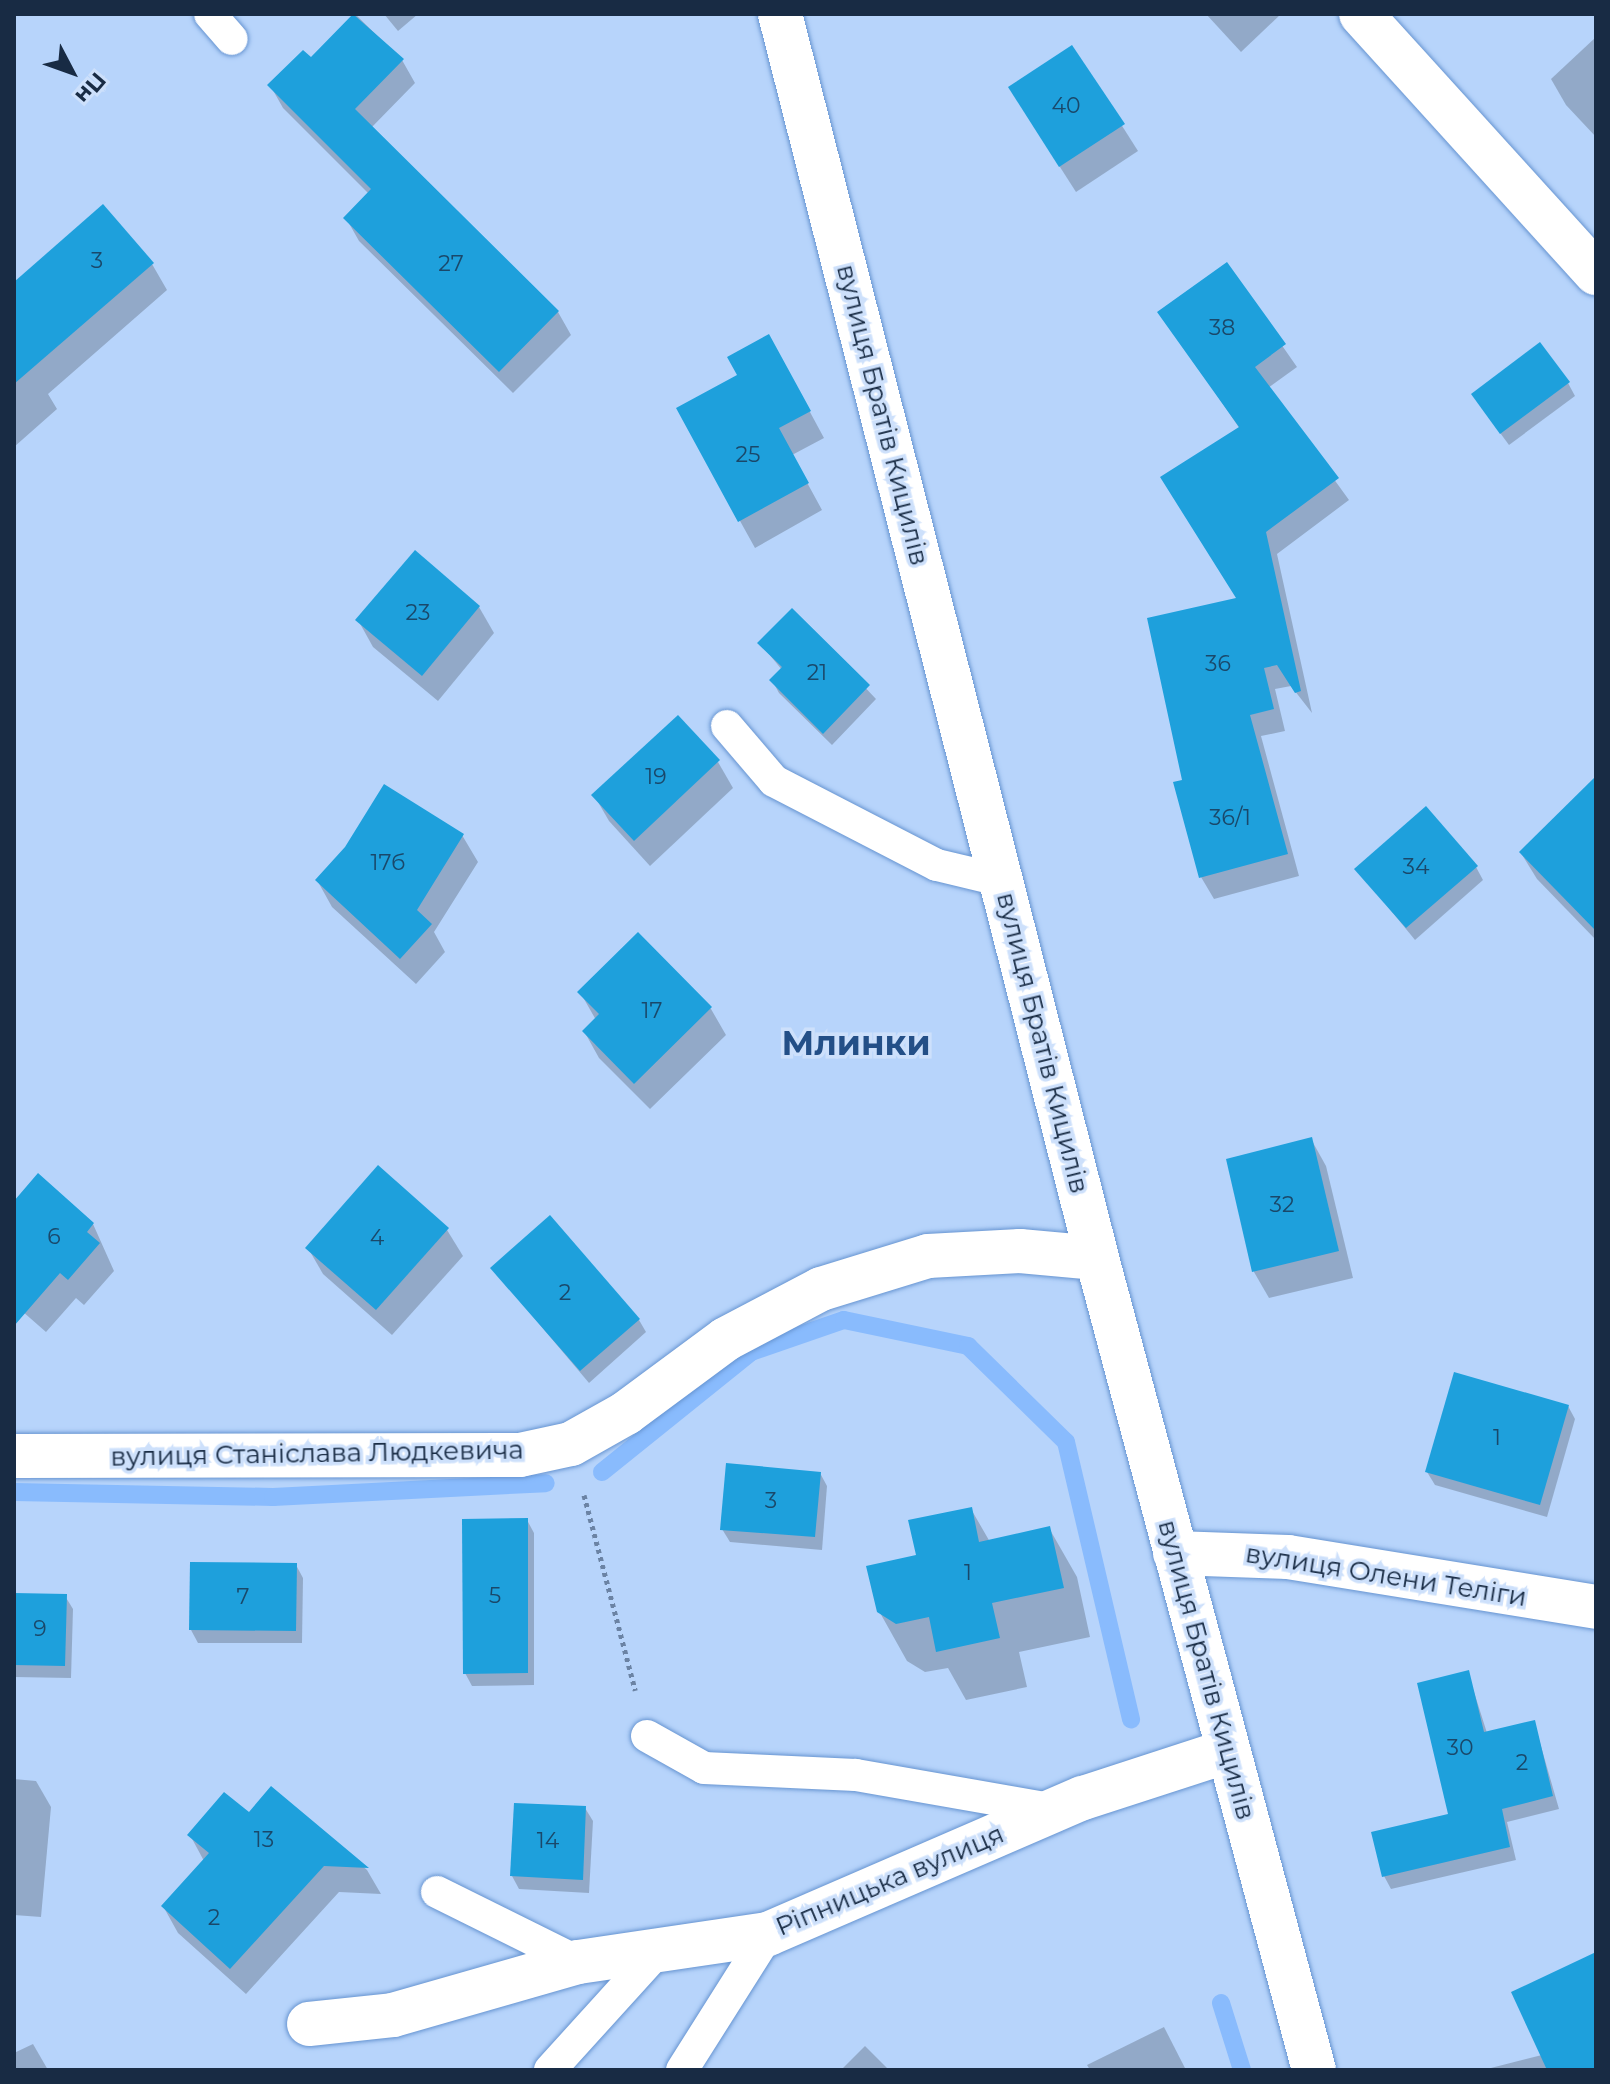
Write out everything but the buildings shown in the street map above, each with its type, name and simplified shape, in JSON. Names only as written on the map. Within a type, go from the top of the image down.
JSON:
[{"type":"street","name":"вулиця Братів Кицилів","points":[[780,14],[1097,1258],[1314,2070]]},
{"type":"street","points":[[1361,14],[1596,273]]},
{"type":"street","name":"вулиця Станіслава Людкевича","points":[[14,1456],[520,1455],[571,1444],[626,1413],[726,1339],[821,1289],[928,1256],[1020,1251],[1097,1258]]},
{"type":"street","name":"вулиця Олени Теліги","points":[[1175,1553],[1288,1557],[1596,1607]]},
{"type":"street","name":"Ріпницька вулиця","points":[[309,2024],[393,2015],[578,1962],[768,1934],[1056,1810],[1228,1751]]},
{"type":"lane","points":[[210,14],[232,39]]},
{"type":"lane","points":[[727,726],[774,781],[937,865],[1000,880]]},
{"type":"lane","points":[[647,1736],[704,1768],[856,1775],[1056,1810]]},
{"type":"lane","points":[[437,1892],[578,1962]]},
{"type":"lane","points":[[682,2070],[768,1934]]},
{"type":"lane","points":[[550,2070],[657,1952]]},
{"type":"path","points":[[571,1444],[647,1736]]},
{"type":"waterway","points":[[602,1472],[751,1352],[844,1320],[968,1346],[1066,1442],[1131,1719]]},
{"type":"waterway","points":[[14,1492],[273,1497],[546,1483]]},
{"type":"waterway","points":[[1221,2003],[1242,2070]]},
{"type":"district","name":"Млинки","points":[[856,1044]]}]
